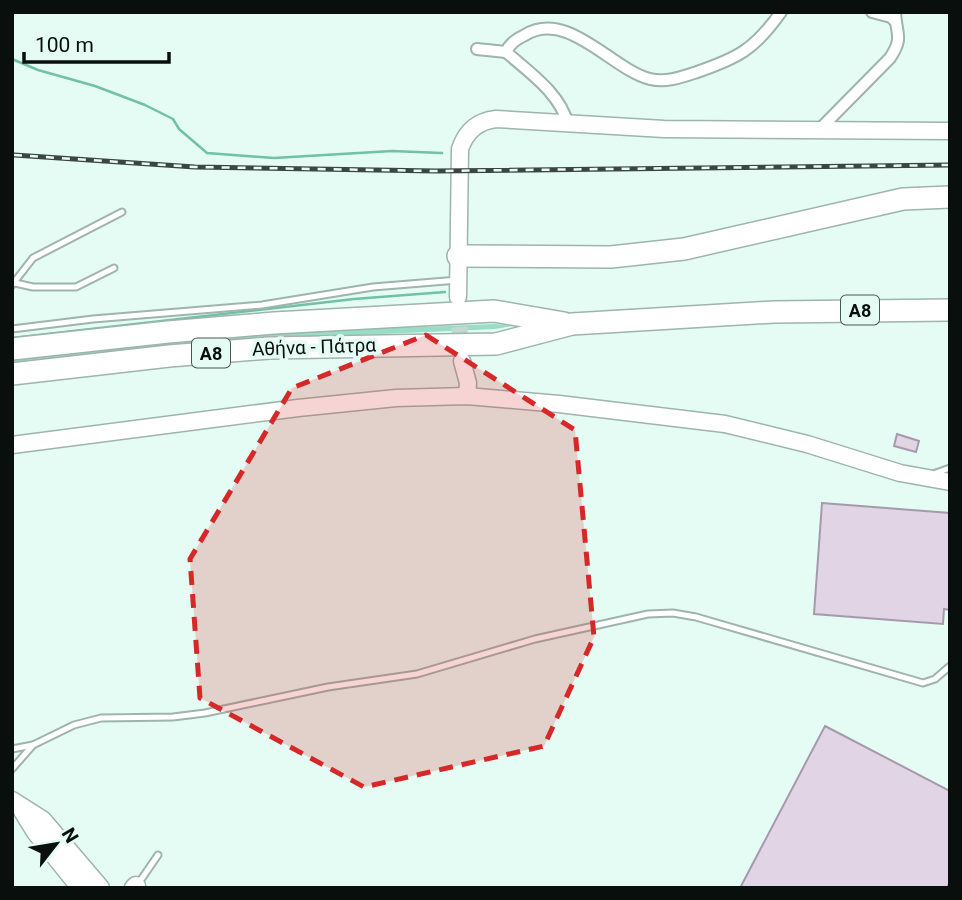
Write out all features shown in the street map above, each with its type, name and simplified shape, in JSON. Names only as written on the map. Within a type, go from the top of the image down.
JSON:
[{"type":"highway","points":[[458,256],[611,257],[684,249],[903,199],[950,197]]},
{"type":"highway","name":"Αθήνα - Πάτρα","points":[[12,374],[169,356],[269,348],[496,344],[572,324],[774,312],[950,310]]},
{"type":"highway","name":"Αθήνα - Πάτρα","points":[[12,349],[243,326],[494,311],[572,324]]},
{"type":"main road","points":[[17,805],[81,888]]},
{"type":"main road","points":[[17,805],[42,820],[100,888]]},
{"type":"street","points":[[506,52],[509,45],[536,28],[552,28],[591,45],[641,76],[651,80],[678,79],[722,65],[741,55],[757,42],[781,12]]},
{"type":"street","points":[[820,129],[890,58],[899,44],[900,32],[895,17],[872,12]]},
{"type":"street","points":[[477,49],[506,52],[556,99],[568,125]]},
{"type":"street","points":[[458,298],[459,156],[466,135],[477,125],[489,120],[664,129],[950,131]]},
{"type":"street","points":[[12,444],[298,408],[396,398],[461,396],[559,404],[725,424],[807,444],[927,479],[950,482]]},
{"type":"lane","points":[[114,268],[76,287],[13,284],[33,258],[122,212]]},
{"type":"lane","points":[[12,330],[93,319],[262,305],[373,287],[458,280]]},
{"type":"lane","points":[[927,479],[938,471],[950,468]]},
{"type":"lane","points":[[12,749],[33,745],[74,724],[101,718],[184,716],[328,687],[417,674],[535,639],[648,614],[673,613],[696,617],[923,683],[935,679],[950,666]]},
{"type":"lane","points":[[12,769],[33,745]]},
{"type":"lane","points":[[135,887],[158,855]]},
{"type":"highlighted area","points":[[426,335],[575,430],[594,637],[544,746],[364,787],[200,698],[190,559],[292,388]]},
{"type":"green space","points":[[495,324],[513,326],[268,339],[12,364],[12,359],[268,333]]},
{"type":"building","points":[[897,434],[919,441],[916,452],[894,446]]},
{"type":"building","points":[[822,503],[950,513],[950,610],[944,609],[943,624],[814,614]]},
{"type":"building","points":[[825,726],[950,791],[950,882],[947,888],[740,888]]},
{"type":"waterway","points":[[12,59],[145,105],[173,119],[179,129],[207,153],[274,158],[392,151],[442,153]]},
{"type":"waterway","points":[[12,338],[354,299],[445,292]]},
{"type":"tunnel","points":[[458,303],[461,354]]},
{"type":"railway","points":[[14,155],[195,167],[436,171],[950,165]]}]
